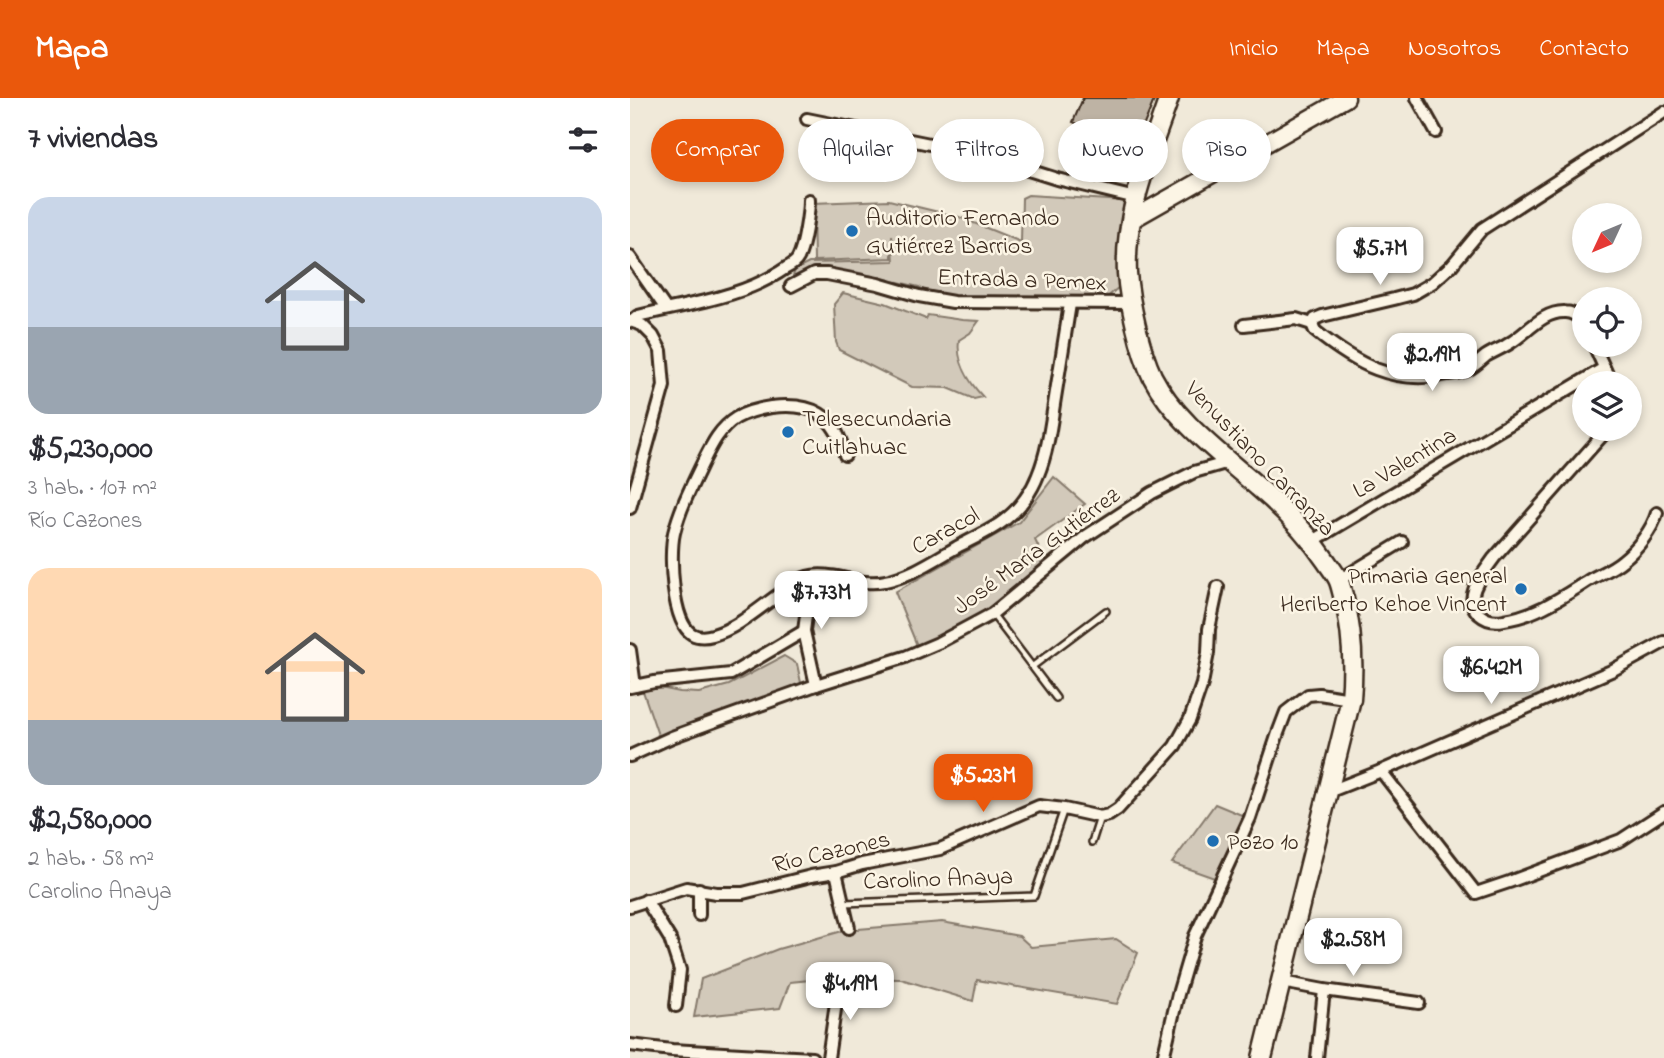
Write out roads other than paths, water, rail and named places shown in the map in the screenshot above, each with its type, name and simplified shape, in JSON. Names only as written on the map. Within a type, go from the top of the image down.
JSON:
[{"type":"main road","name":"Venustiano Carranza","points":[[1169,98],[1136,198],[1131,220],[1127,272],[1137,328],[1152,376],[1190,426],[1281,506],[1313,541],[1339,580],[1353,643],[1351,699],[1262,1058]]},
{"type":"street","points":[[1131,220],[1346,98]]},
{"type":"street","points":[[1416,98],[1436,132]]},
{"type":"street","points":[[1312,324],[1321,316],[1394,299],[1432,283],[1452,265],[1482,229],[1664,112]]},
{"type":"street","points":[[917,141],[974,153],[1057,179],[1136,198]]},
{"type":"street","points":[[630,508],[664,386],[661,351],[653,336],[635,322],[638,316],[722,297],[764,281],[798,260],[809,214],[809,200]]},
{"type":"street","points":[[630,257],[666,309]]},
{"type":"street","name":"Entrada a Pemex","points":[[791,286],[814,274],[827,274],[953,302],[1131,303]]},
{"type":"street","name":"Caracol","points":[[811,577],[832,576],[876,584],[906,576],[1007,519],[1032,488],[1039,473],[1052,418],[1070,304]]},
{"type":"street","points":[[1244,325],[1296,319],[1312,324],[1315,331],[1354,359],[1380,372],[1406,378],[1437,377],[1469,369],[1510,343],[1533,324],[1552,314],[1566,311],[1572,314]]},
{"type":"street","points":[[1599,357],[1605,371]]},
{"type":"street","name":"La Valentina","points":[[1313,541],[1604,368]]},
{"type":"street","points":[[816,685],[804,631],[811,577],[796,582],[742,622],[714,635],[701,637],[692,634],[683,625],[677,606],[672,572],[673,536],[681,509],[714,440],[735,419],[751,411],[781,406],[820,413],[841,437],[845,455]]},
{"type":"street","points":[[1597,441],[1494,558],[1473,594],[1475,610],[1491,621],[1505,620],[1522,616],[1554,602],[1623,561],[1637,546],[1657,513]]},
{"type":"street","name":"José María Gutiérrez","points":[[630,756],[672,737],[816,685],[905,657],[938,643],[992,614],[1085,537],[1152,493],[1194,472],[1230,462]]},
{"type":"street","points":[[1339,580],[1402,542]]},
{"type":"street","points":[[1100,817],[1109,815],[1127,799],[1175,746],[1190,719],[1202,684],[1217,587]]},
{"type":"street","points":[[630,650],[633,687],[654,682],[731,674],[804,631]]},
{"type":"street","points":[[1328,792],[1611,671],[1664,642]]},
{"type":"street","points":[[1163,1058],[1195,936],[1250,818],[1286,712],[1308,695],[1351,699]]},
{"type":"street","points":[[1381,771],[1476,893],[1621,840],[1664,812]]},
{"type":"street","name":"Río Cazones","points":[[630,906],[686,888],[716,893],[743,893],[862,864],[940,849],[1039,806],[1100,817]]},
{"type":"street","points":[[836,872],[849,928]]},
{"type":"street","points":[[699,889],[699,915]]},
{"type":"street","points":[[646,900],[670,939],[680,970],[676,1006]]},
{"type":"street","points":[[828,1058],[839,982]]},
{"type":"street","points":[[1282,982],[1419,1003]]},
{"type":"street","points":[[1317,1058],[1324,990]]},
{"type":"street","points":[[630,1045],[668,1054],[812,1058]]},
{"type":"lane","points":[[1033,666],[1106,611]]},
{"type":"lane","points":[[992,614],[1056,698]]},
{"type":"lane","name":"Carolino Anaya","points":[[844,903],[1034,896],[1064,809]]},
{"type":"lane","points":[[1092,842],[1100,817]]},
{"type":"place","name":"Auditorio Fernando Gutiérrez Barrios","points":[[852,231]]},
{"type":"place","name":"Telesecundaria Cuitlahuac","points":[[788,432]]},
{"type":"place","name":"Primaria General Heriberto Kehoe Vincent","points":[[1521,589]]},
{"type":"place","name":"Pozo 10","points":[[1213,841]]}]
